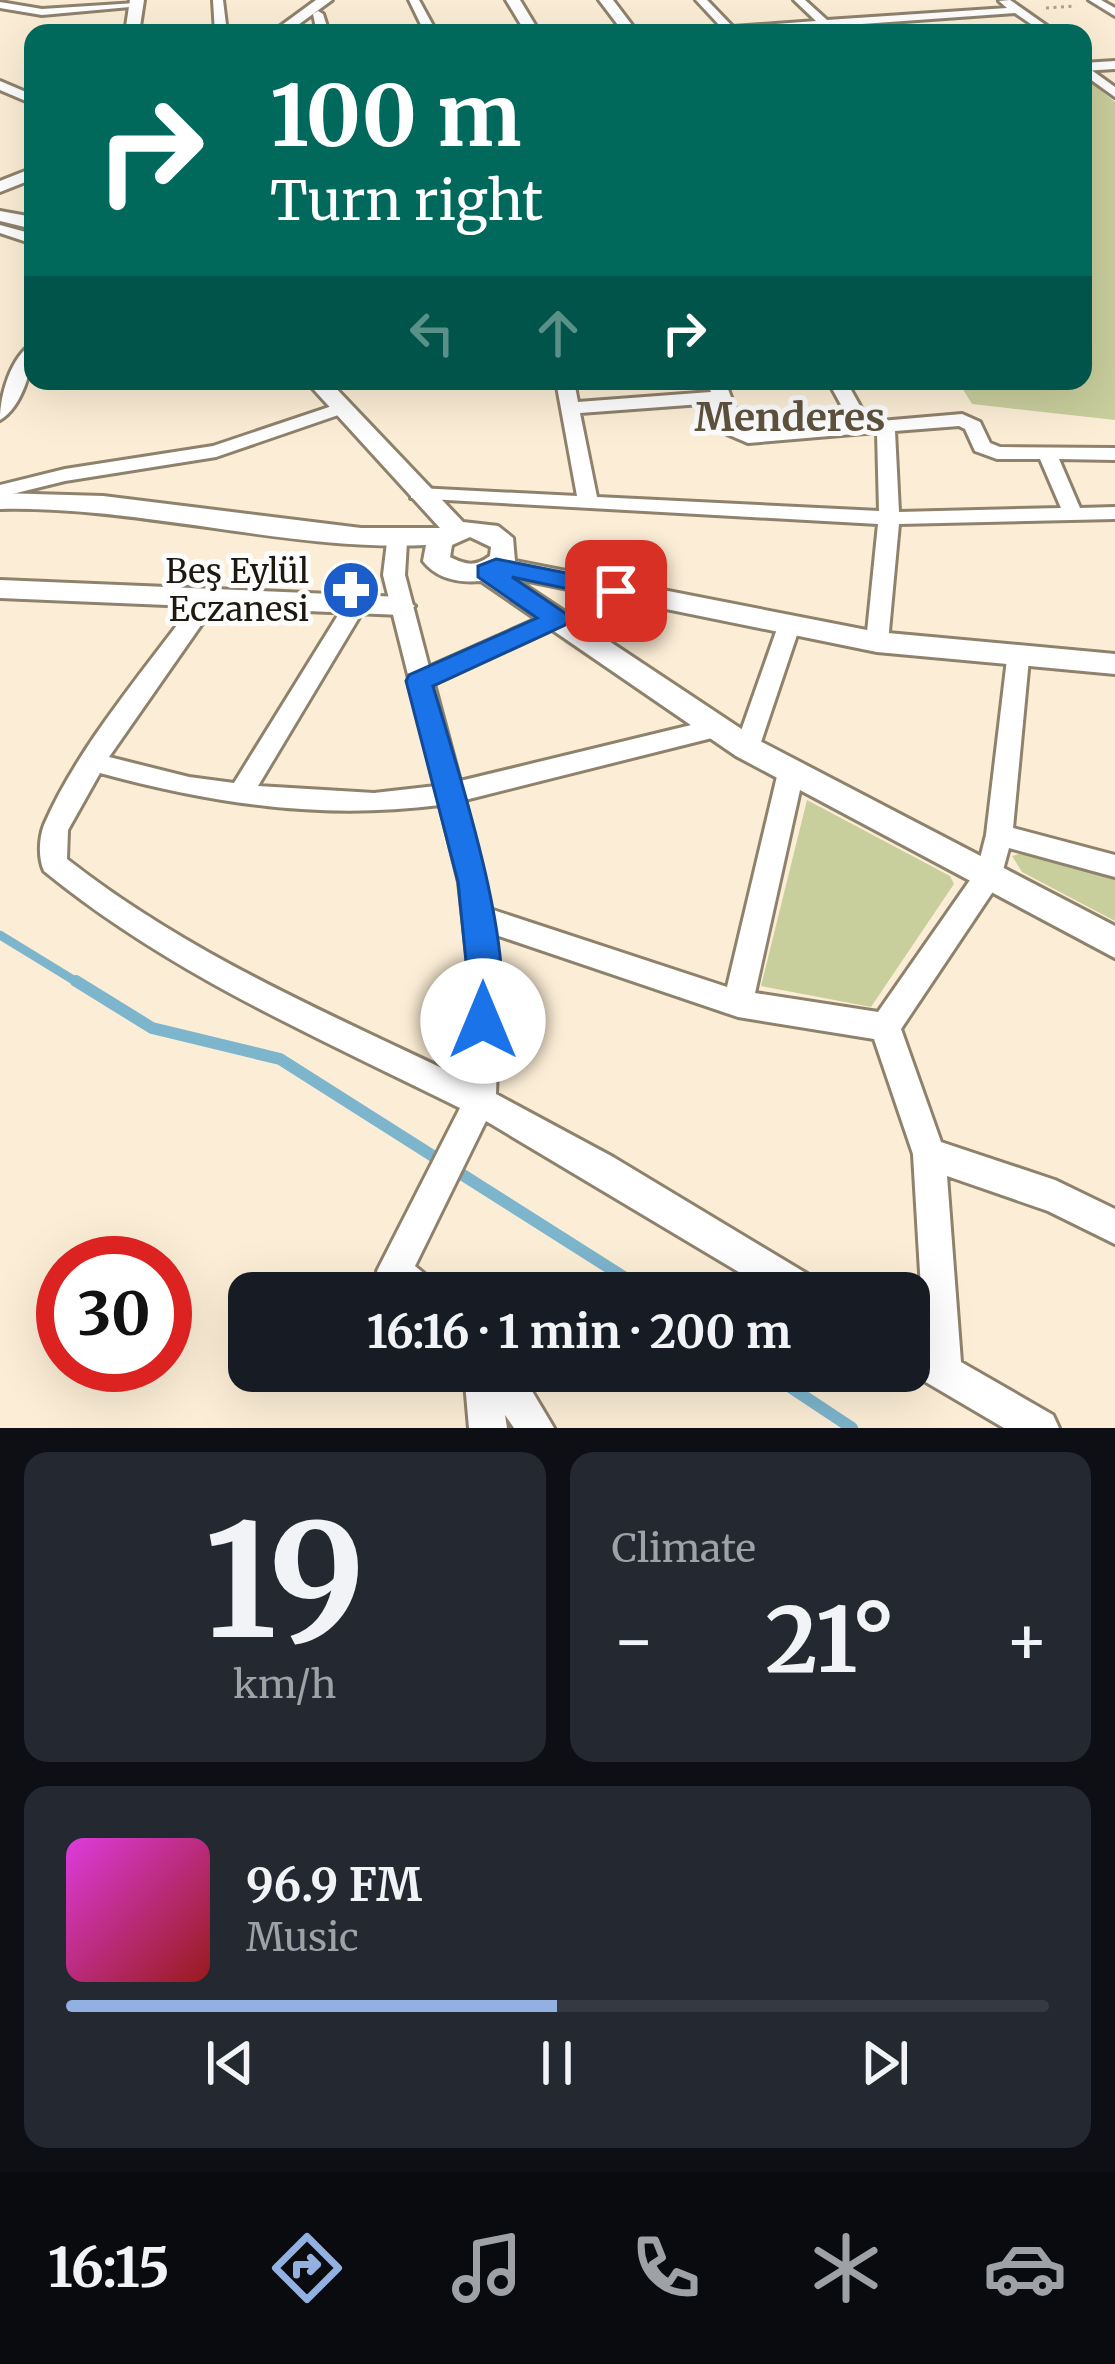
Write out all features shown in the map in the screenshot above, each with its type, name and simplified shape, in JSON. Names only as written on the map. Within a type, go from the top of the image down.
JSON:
[{"type":"street","points":[[291,24],[319,5],[338,0]]},
{"type":"street","points":[[606,0],[624,24]]},
{"type":"street","points":[[701,0],[724,24]]},
{"type":"street","points":[[799,0],[826,24]]},
{"type":"street","points":[[891,0],[923,24]]},
{"type":"street","points":[[1002,0],[1038,24]]},
{"type":"street","points":[[1097,2],[1115,13]]},
{"type":"street","points":[[0,5],[42,12],[136,3]]},
{"type":"street","points":[[861,24],[1017,10]]},
{"type":"street","points":[[0,414],[24,368]]},
{"type":"street","points":[[325,390],[452,533]]},
{"type":"street","points":[[567,390],[588,502]]},
{"type":"street","points":[[570,408],[711,390]]},
{"type":"street","points":[[719,390],[734,430],[748,437],[962,420],[973,426],[982,447],[997,453],[1115,454]]},
{"type":"street","points":[[844,390],[875,428],[890,518],[877,642]]},
{"type":"street","points":[[0,491],[65,475],[216,451],[341,408]]},
{"type":"street","points":[[1048,453],[1074,516]]},
{"type":"street","points":[[418,494],[890,518],[1115,513]]},
{"type":"street","points":[[0,501],[47,499],[139,506],[397,542],[489,532],[496,561],[556,619],[716,728],[1115,943]]},
{"type":"street","points":[[442,567],[435,547],[452,533]]},
{"type":"street","points":[[397,542],[462,574],[496,561],[572,581],[877,642],[1115,664]]},
{"type":"street","points":[[397,542],[394,575],[473,882],[485,981],[475,1111],[411,1272]]},
{"type":"street","points":[[0,589],[401,606]]},
{"type":"street","points":[[209,598],[93,762],[55,830],[53,863],[104,908],[253,994],[769,1272]]},
{"type":"street","points":[[240,794],[356,604]]},
{"type":"street","points":[[419,681],[556,619]]},
{"type":"street","points":[[747,748],[789,626]]},
{"type":"street","points":[[885,1028],[990,873],[999,835],[1018,658]]},
{"type":"street","points":[[93,762],[188,787],[374,803],[448,794],[716,728]]},
{"type":"street","points":[[738,1004],[791,772]]},
{"type":"street","points":[[999,835],[1115,866]]},
{"type":"street","points":[[478,917],[738,1004],[885,1028]]},
{"type":"street","points":[[885,1028],[929,1154],[944,1373]]},
{"type":"street","points":[[929,1154],[1055,1196],[1115,1227]]},
{"type":"street","points":[[930,1365],[1040,1428]]},
{"type":"street","points":[[484,1392],[488,1428]]},
{"type":"street","points":[[512,1392],[535,1428]]},
{"type":"path","points":[[1017,10],[1097,2]]},
{"type":"green space","points":[[1092,83],[1115,102],[1115,420],[972,404],[963,390],[1092,390]]},
{"type":"green space","points":[[807,800],[950,876],[954,884],[871,1007],[761,986]]},
{"type":"green space","points":[[1022,853],[1115,879],[1115,921],[1022,872],[1012,856]]},
{"type":"waterway","points":[[0,935],[80,984]]},
{"type":"waterway","points":[[76,981],[152,1028],[280,1059],[616,1272]]},
{"type":"waterway","points":[[798,1392],[852,1428]]},
{"type":"place","name":"Beş Eylül Eczanesi","points":[[351,590]]},
{"type":"district","name":"Menderes","points":[[790,417]]},
{"type":"route","points":[[483,1021],[485,981],[473,882],[419,681],[556,619],[486,572],[496,566],[616,591]]}]
